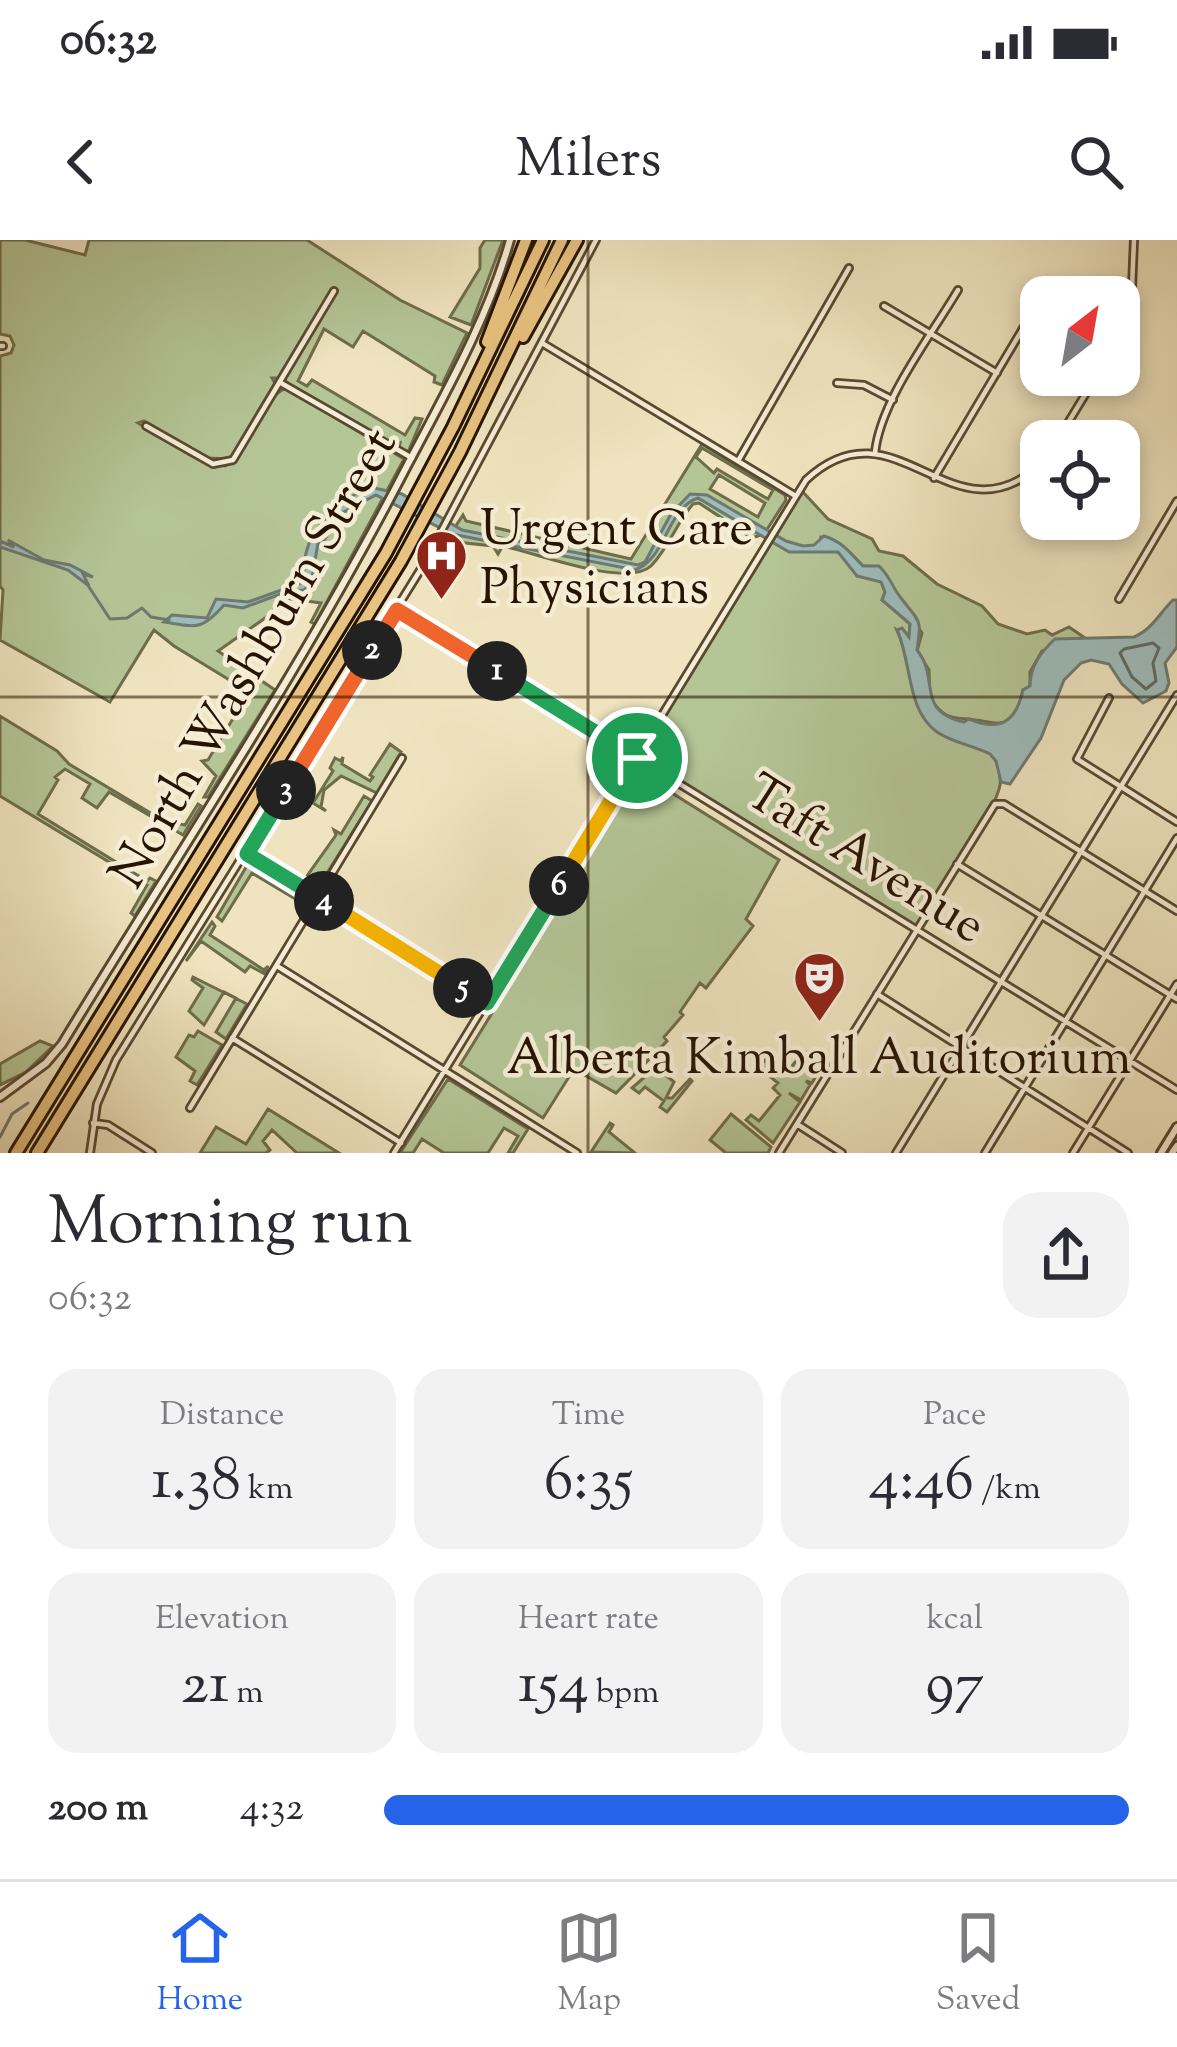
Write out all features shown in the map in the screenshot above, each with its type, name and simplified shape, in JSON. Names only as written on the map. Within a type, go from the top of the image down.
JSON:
[{"type":"highway","points":[[453,427],[452,415],[500,311],[526,240]]},
{"type":"highway","points":[[16,1153],[407,516],[543,240]]},
{"type":"highway","points":[[37,1153],[422,524],[562,240]]},
{"type":"highway","points":[[509,352],[520,342],[577,240]]},
{"type":"street","name":"North Washburn Street","points":[[0,1093],[39,1069],[62,1044],[317,631],[412,458],[489,300],[510,240]]},
{"type":"street","points":[[90,1153],[93,1124],[111,1070],[397,610],[596,240]]},
{"type":"street","points":[[1132,276],[1134,240]]},
{"type":"street","points":[[738,461],[849,268]]},
{"type":"street","points":[[874,453],[893,400],[958,290]]},
{"type":"street","points":[[146,426],[213,464],[228,463],[334,291]]},
{"type":"street","points":[[884,306],[997,373]]},
{"type":"street","points":[[934,478],[1020,334]]},
{"type":"street","points":[[541,342],[794,495]]},
{"type":"street","points":[[279,382],[412,458]]},
{"type":"street","points":[[837,383],[864,385],[893,400]]},
{"type":"street","points":[[394,1153],[773,529],[811,475],[830,462],[874,453],[900,458],[959,488],[989,490],[1020,480]]},
{"type":"street","points":[[1119,599],[1177,501]]},
{"type":"street","name":"Taft Avenue","points":[[397,610],[1177,1090]]},
{"type":"street","points":[[896,1153],[1177,695]]},
{"type":"street","points":[[1109,698],[1076,757],[1177,821]]},
{"type":"street","points":[[190,1108],[403,758]]},
{"type":"street","points":[[779,1153],[997,803],[1177,910]]},
{"type":"street","points":[[985,1153],[1177,838]]},
{"type":"street","points":[[247,854],[487,1003]]},
{"type":"street","points":[[957,864],[1173,997]]},
{"type":"street","points":[[277,966],[577,1153]]},
{"type":"street","points":[[1073,1153],[1177,984]]},
{"type":"street","points":[[877,994],[1128,1153]]},
{"type":"street","points":[[232,1039],[401,1143]]},
{"type":"street","points":[[93,1124],[108,1125],[152,1153]]},
{"type":"street","points":[[797,1124],[842,1153]]},
{"type":"street","points":[[1161,1153],[1177,1127]]},
{"type":"green space","points":[[0,240],[25,240],[85,255],[89,240],[307,240],[400,300],[467,333],[442,385],[363,331],[353,347],[324,329],[298,381],[307,386],[312,380],[405,435],[415,418],[422,419],[408,452],[399,448],[400,443],[395,445],[286,382],[308,329],[279,378],[272,378],[276,385],[230,459],[208,458],[144,421],[138,423],[192,456],[225,466],[243,449],[268,404],[286,388],[404,459],[315,624],[311,622],[321,603],[284,598],[268,616],[218,651],[275,690],[208,797],[204,797],[216,776],[202,761],[208,760],[249,692],[154,630],[110,702],[0,640],[0,356],[11,353],[14,345],[10,336],[0,334]]},
{"type":"green space","points":[[485,240],[503,240],[471,325],[450,317],[480,268]]},
{"type":"green space","points":[[702,444],[785,495],[764,534],[752,538],[699,503],[693,504],[657,559],[639,572],[603,572],[507,547],[498,554],[493,546],[446,541],[463,515],[466,521],[631,559]],"holes":[[[702,448],[773,490],[768,499],[717,469],[714,473],[696,457]],[[719,475],[765,503],[758,517],[710,489]]]},
{"type":"green space","points":[[802,491],[828,519],[872,539],[879,551],[903,556],[937,584],[982,606],[998,624],[1027,634],[1045,630],[1052,635],[1069,627],[1088,640],[1042,651],[1030,672],[1030,686],[1023,690],[1010,720],[997,723],[951,717],[930,698],[929,670],[917,651],[922,633],[878,567],[863,566],[839,543],[821,537],[820,543],[843,555],[857,576],[881,581],[882,600],[910,623],[909,637],[897,630],[925,716],[941,731],[987,751],[998,767],[1000,785],[987,817],[916,930],[637,758],[779,518]]},
{"type":"green space","points":[[0,716],[164,821],[185,825],[201,806],[183,835],[109,792],[97,808],[82,798],[90,784],[65,769],[55,777],[58,780],[38,814],[147,881],[156,881],[135,916],[131,913],[147,885],[0,796]]},
{"type":"green space","points":[[390,744],[401,752],[377,793],[341,776],[324,790],[321,807],[326,811],[313,803],[333,771],[335,758],[341,761],[343,757],[342,764],[370,781]]},
{"type":"green space","points":[[640,773],[779,860],[746,919],[753,926],[706,988],[700,983],[680,1012],[683,1015],[664,1037],[667,1041],[616,1093],[574,1069],[543,1118],[460,1065]]},
{"type":"green space","points":[[364,796],[372,801],[319,886],[314,889],[302,883],[336,835],[334,830],[341,834]]},
{"type":"green space","points":[[249,862],[309,898],[307,906],[252,873],[222,921],[217,917]]},
{"type":"green space","points":[[212,922],[210,935],[264,970],[268,966],[265,974],[250,966],[245,972],[201,941],[186,961]]},
{"type":"green space","points":[[193,977],[224,992],[204,1025],[189,1011],[203,988]]},
{"type":"green space","points":[[236,998],[247,1004],[226,1039],[216,1032]]},
{"type":"green space","points":[[198,1031],[222,1045],[197,1085],[190,1081],[195,1071],[176,1057],[189,1035],[194,1037]]},
{"type":"green space","points":[[40,1041],[53,1046],[26,1072],[0,1085],[0,1064]]},
{"type":"green space","points":[[809,1051],[823,1064],[812,1083],[806,1081],[810,1085],[801,1100],[789,1093],[800,1102],[773,1143],[746,1120],[751,1115],[759,1121],[780,1095],[773,1088],[778,1083],[759,1068],[770,1054],[789,1070]]},
{"type":"green space","points":[[656,1067],[674,1082],[666,1098],[692,1081],[667,1112],[660,1107],[664,1101],[645,1087],[639,1093],[632,1088]]},
{"type":"green space","points":[[448,1079],[528,1129],[513,1153],[508,1153],[518,1136],[504,1128],[488,1153],[444,1153],[422,1139],[413,1153],[400,1153]]},
{"type":"green space","points":[[268,1109],[339,1153],[297,1153],[272,1130],[263,1141],[270,1150],[266,1153],[200,1153],[216,1127],[246,1144]]},
{"type":"green space","points":[[731,1114],[771,1147],[768,1153],[726,1153],[710,1140]]},
{"type":"green space","points":[[610,1123],[609,1132],[635,1153],[591,1152]]},
{"type":"water","points":[[369,487],[402,494],[462,530],[638,565],[645,562],[671,514],[690,494],[707,495],[786,541],[803,546],[814,545],[824,536],[831,538],[863,566],[879,566],[886,574],[918,621],[917,650],[933,702],[949,717],[964,722],[998,724],[1011,717],[1023,690],[1030,686],[1037,660],[1055,639],[1134,637],[1177,600],[1177,647],[1165,663],[1166,691],[1143,703],[1109,664],[1081,663],[1064,680],[1041,738],[1010,784],[1001,782],[990,754],[943,735],[927,723],[915,698],[897,630],[902,628],[909,637],[910,624],[882,600],[881,582],[857,576],[838,552],[789,552],[698,498],[679,512],[654,555],[635,570],[452,534],[376,495],[342,513],[318,543],[311,584],[304,590],[243,608],[224,605],[198,625],[164,622],[172,615],[207,618],[216,599],[248,602],[301,583],[306,553],[322,522]]},
{"type":"water","points":[[8,540],[44,560],[70,565],[93,577],[83,574],[89,586],[68,570],[0,547],[0,541],[14,547]]},
{"type":"waterway","points":[[87,584],[110,619],[127,618],[142,608],[151,617],[169,620]]},
{"type":"waterway","points":[[0,1137],[12,1114],[28,1103]]},
{"type":"place","name":"Urgent Care Physicians","points":[[441,601]]},
{"type":"place","name":"Alberta Kimball Auditorium","points":[[819,1023]]},
{"type":"route","points":[[397,610],[637,758],[487,1003],[247,854],[397,610]]}]
